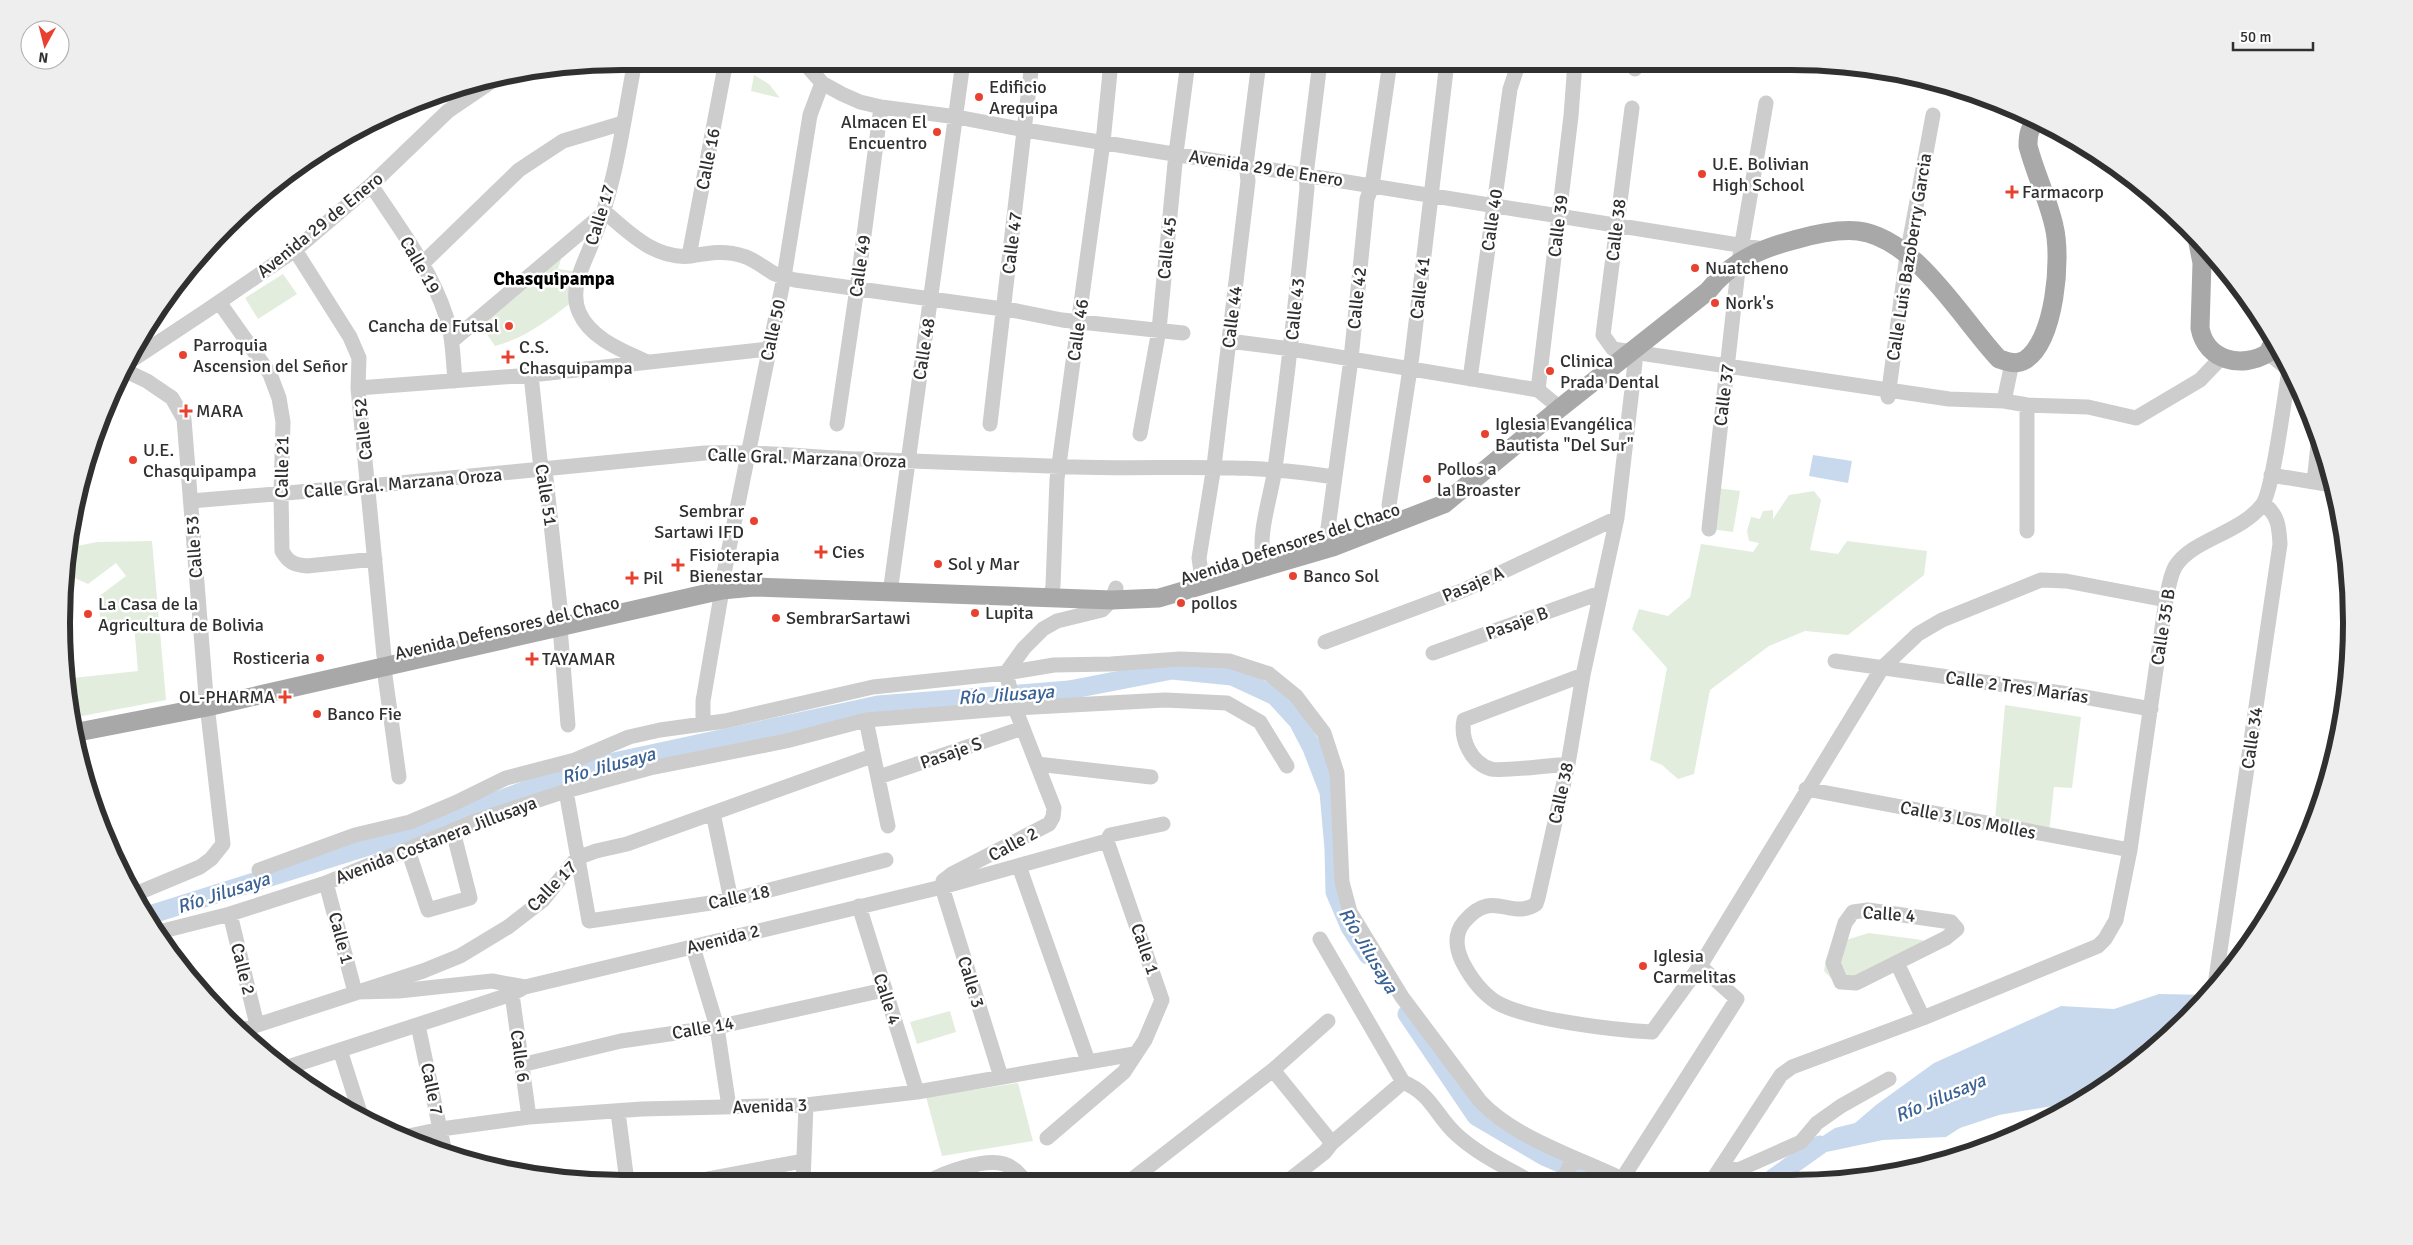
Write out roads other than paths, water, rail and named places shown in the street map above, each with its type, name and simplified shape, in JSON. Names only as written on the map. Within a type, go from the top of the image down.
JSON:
[{"type":"main road","points":[[1741,253],[1822,233],[1859,231],[1889,241],[1921,268],[1999,359],[2012,364],[2024,361],[2040,343],[2054,292],[2058,258],[2054,226],[2028,146],[2028,134],[2033,126]]},
{"type":"main road","points":[[2200,251],[2202,263],[2199,318],[2202,339],[2213,354],[2221,358],[2247,361],[2270,347]]},
{"type":"main road","name":"Avenida Defensores del Chaco","points":[[79,721],[108,720],[207,701],[723,584],[754,587],[807,584],[1114,594],[1159,598],[1202,578],[1331,541],[1394,518],[1447,486],[1549,399],[1621,351],[1700,282],[1721,275],[1741,253]]},
{"type":"main road","points":[[81,730],[108,720]]},
{"type":"street","name":"Calle 17","points":[[632,70],[605,212],[576,288],[579,312],[589,326],[604,340],[619,350],[646,361]]},
{"type":"street","name":"Calle 16","points":[[689,256],[724,70]]},
{"type":"street","name":"Avenida 29 de Enero","points":[[811,70],[822,83],[842,94],[881,107],[956,117],[1025,130],[1617,224],[1741,253]]},
{"type":"street","name":"Calle 48","points":[[891,587],[962,70]]},
{"type":"street","name":"Calle 47","points":[[990,424],[1031,70]]},
{"type":"street","name":"Calle 46","points":[[1052,592],[1059,466],[1111,70]]},
{"type":"street","name":"Calle 45","points":[[1140,434],[1159,330],[1176,153],[1187,70]]},
{"type":"street","name":"Calle 44","points":[[1202,578],[1199,558],[1214,466],[1230,341],[1248,181],[1246,164],[1257,70]]},
{"type":"street","name":"Calle 43","points":[[1264,560],[1262,540],[1275,468],[1291,349],[1307,188],[1306,175],[1319,70]]},
{"type":"street","name":"Calle 42","points":[[1331,541],[1328,528],[1351,359],[1367,199],[1372,186],[1389,70]]},
{"type":"street","name":"Calle 41","points":[[1394,518],[1389,506],[1410,370],[1446,70]]},
{"type":"street","name":"Calle 40","points":[[1470,379],[1510,90],[1516,70]]},
{"type":"street","name":"Calle 39","points":[[1549,399],[1560,215],[1574,70]]},
{"type":"street","name":"Calle 50","points":[[703,724],[705,691],[723,584],[784,276],[810,115],[822,83]]},
{"type":"street","name":"Avenida 29 de Enero","points":[[139,355],[295,250],[372,185],[448,111],[481,89]]},
{"type":"street","name":"Calle 37","points":[[1709,529],[1741,253],[1766,103]]},
{"type":"street","name":"Calle 49","points":[[837,424],[881,107]]},
{"type":"street","name":"Calle 38","points":[[1632,108],[1603,335],[1635,363],[1617,518],[1583,675],[1568,764],[1536,904],[1523,909],[1489,904],[1480,907],[1463,923],[1458,933],[1457,952],[1476,984],[1486,994],[1506,1007],[1538,1016],[1652,1032],[1700,966]]},
{"type":"street","name":"Calle Luis Bazoberry Garcia","points":[[1888,393],[1907,255],[1933,115]]},
{"type":"street","points":[[422,264],[519,170],[563,141],[623,123]]},
{"type":"street","name":"Calle 19","points":[[372,185],[438,292],[447,317],[452,341],[454,381]]},
{"type":"street","points":[[452,341],[605,212],[630,234],[649,247],[669,254],[689,256],[708,252],[745,256],[784,276],[1079,322],[1183,333]]},
{"type":"street","name":"Calle 52","points":[[295,250],[350,337],[359,358],[358,388],[369,486],[384,662],[399,777]]},
{"type":"street","name":"Calle 21","points":[[219,302],[270,374],[280,398],[283,422],[282,551],[291,563],[307,566],[375,559]]},
{"type":"street","points":[[1230,341],[1291,349],[1470,379],[1549,399]]},
{"type":"street","points":[[358,388],[531,375],[769,349]]},
{"type":"street","points":[[1621,351],[1888,393],[1949,399],[2004,401],[2027,405],[2088,407],[2136,418],[2200,380],[2221,358]]},
{"type":"street","points":[[2004,401],[2012,364]]},
{"type":"street","name":"Calle 53","points":[[130,373],[147,381],[172,398],[184,418],[207,701],[223,844],[211,859],[200,867],[140,892]]},
{"type":"street","name":"Calle 51","points":[[531,375],[543,470],[546,478],[561,621],[568,725]]},
{"type":"street","points":[[2264,504],[2271,475],[2287,381]]},
{"type":"street","points":[[2027,405],[2027,531]]},
{"type":"street","name":"Calle Gral. Marzana Oroza","points":[[191,501],[543,470],[705,453],[1059,466],[1275,468],[1334,477]]},
{"type":"street","points":[[2314,482],[2317,455]]},
{"type":"street","points":[[2271,475],[2325,484]]},
{"type":"street","name":"Calle 35 B","points":[[1924,1018],[2098,946],[2111,931],[2116,920],[2130,850],[2166,600],[2175,567],[2191,550],[2235,529],[2264,504]]},
{"type":"street","name":"Calle 34","points":[[2217,974],[2280,544],[2279,524],[2273,511],[2264,504]]},
{"type":"street","name":"Pasaje A","points":[[1325,642],[1464,590],[1617,518]]},
{"type":"street","points":[[1626,1175],[1737,999],[1700,966],[1806,789],[1882,668],[1918,634],[1942,620],[2041,580],[2066,581],[2166,600]]},
{"type":"street","name":"Pasaje B","points":[[1433,653],[1600,593]]},
{"type":"street","points":[[1006,673],[1024,648],[1043,629],[1057,621],[1102,610],[1114,594]]},
{"type":"street","points":[[259,870],[355,835],[410,822],[506,778],[575,760],[629,737],[725,721],[873,687],[1006,673],[1054,664],[1111,664],[1180,659],[1229,661],[1269,674],[1296,696],[1324,733],[1337,773],[1342,882],[1350,912],[1402,997],[1489,1112],[1512,1126],[1569,1170],[1593,1164],[1615,1175]]},
{"type":"street","name":"Calle 2 Tres Marías","points":[[1835,661],[2062,693],[2151,709]]},
{"type":"street","name":"Calle 2","points":[[942,887],[943,880],[952,874],[1049,824],[1054,817],[1054,808],[1012,699],[1006,673]]},
{"type":"street","points":[[1568,764],[1492,770],[1476,760],[1464,741],[1461,730],[1464,720],[1583,675]]},
{"type":"street","name":"Avenida Costanera Jillusaya","points":[[164,931],[230,914],[326,883],[478,820],[566,791],[650,768],[786,741],[866,720],[1012,699],[1165,700],[1227,703],[1260,722],[1288,766]]},
{"type":"street","points":[[866,720],[888,826]]},
{"type":"street","name":"Pasaje S","points":[[878,778],[1023,728]]},
{"type":"street","name":"Calle 17","points":[[248,1028],[423,971],[468,951],[508,927],[543,900],[577,858],[596,851],[627,844],[872,756]]},
{"type":"street","points":[[1037,764],[1151,777]]},
{"type":"street","name":"Calle 3 Los Molles","points":[[1806,789],[2130,850]]},
{"type":"street","points":[[566,791],[577,858]]},
{"type":"street","points":[[712,812],[731,900]]},
{"type":"street","name":"Avenida 2","points":[[292,1066],[519,990],[693,946],[942,887],[1107,841],[1110,835],[1163,824]]},
{"type":"street","points":[[408,850],[428,910],[470,898],[452,831]]},
{"type":"street","name":"Calle 1","points":[[1047,1138],[1124,1072],[1132,1062],[1134,1054],[1145,1040],[1162,1000],[1107,841]]},
{"type":"street","name":"Calle 18","points":[[577,858],[589,921],[731,900],[886,860]]},
{"type":"street","name":"Calle 2","points":[[1019,866],[1088,1061]]},
{"type":"street","name":"Calle 1","points":[[326,883],[355,992]]},
{"type":"street","name":"Calle 3","points":[[942,887],[1001,1077]]},
{"type":"street","name":"Calle 4","points":[[859,906],[917,1092]]},
{"type":"street","name":"Calle 4","points":[[1868,910],[1929,917],[1956,925],[1957,929],[1954,933],[1897,963],[1856,983],[1840,982],[1833,963],[1845,923],[1854,912],[1868,910]]},
{"type":"street","name":"Calle 2","points":[[230,914],[257,1025]]},
{"type":"street","points":[[1320,939],[1403,1082],[1419,1088],[1442,1119],[1480,1153],[1519,1175]]},
{"type":"street","points":[[693,946],[717,1027],[728,1107]]},
{"type":"street","points":[[1717,1174],[1781,1075],[1792,1066],[1924,1018],[1897,963]]},
{"type":"street","points":[[355,992],[399,991],[492,981],[519,990]]},
{"type":"street","name":"Calle 6","points":[[519,990],[522,1065],[529,1117]]},
{"type":"street","name":"Calle 14","points":[[522,1065],[621,1041],[717,1027],[884,990]]},
{"type":"street","points":[[1138,1175],[1273,1070],[1328,1021]]},
{"type":"street","name":"Calle 7","points":[[418,1025],[444,1146]]},
{"type":"street","points":[[340,1050],[359,1108]]},
{"type":"street","name":"Avenida 3","points":[[416,1135],[529,1117],[642,1109],[806,1105],[917,1092],[1134,1054]]},
{"type":"street","points":[[1273,1070],[1332,1143]]},
{"type":"street","points":[[1717,1174],[1743,1168],[1801,1142],[1817,1123],[1825,1117],[1888,1079]]},
{"type":"street","points":[[1295,1175],[1325,1152],[1332,1143],[1403,1082]]},
{"type":"street","points":[[803,1175],[806,1105]]},
{"type":"street","points":[[618,1112],[626,1175]]},
{"type":"street","points":[[727,1175],[804,1160]]},
{"type":"street","points":[[940,1175],[966,1167],[1002,1163],[1015,1170],[1020,1175]]},
{"type":"water","points":[[1813,455],[1852,461],[1848,483],[1809,476]]},
{"type":"water","name":"Río Jilusaya","points":[[2159,994],[2199,995],[2155,1038],[2127,1061],[2060,1105],[1999,1115],[1960,1128],[1946,1137],[1883,1140],[1784,1161],[1835,1128],[1855,1123],[1876,1105],[1934,1063],[2061,1006],[2114,1009]]},
{"type":"waterway","name":"Río Jilusaya","points":[[153,914],[407,834],[586,768],[878,705],[1069,690],[1172,670],[1232,676],[1275,696],[1298,721],[1312,748],[1329,792],[1334,849],[1335,892],[1350,927],[1368,955]]},
{"type":"waterway","name":"Río Jilusaya","points":[[1407,1014],[1476,1116],[1544,1156],[1588,1175]]},
{"type":"waterway","name":"Río Jilusaya","points":[[1778,1175],[1820,1145]]},
{"type":"place","name":"Edificio Arequipa","points":[[979,97]]},
{"type":"place","name":"Almacen El Encuentro","points":[[937,132]]},
{"type":"place","name":"U.E. Bolivian High School","points":[[1702,174]]},
{"type":"place","name":"Farmacorp","points":[[2012,192]]},
{"type":"place","name":"Nuatcheno","points":[[1695,268]]},
{"type":"place","name":"Nork's","points":[[1715,303]]},
{"type":"place","name":"Cancha de Futsal","points":[[509,326]]},
{"type":"place","name":"Parroquia Ascension del Señor","points":[[183,355]]},
{"type":"place","name":"C.S. Chasquipampa","points":[[508,357]]},
{"type":"place","name":"Clinica Prada Dental","points":[[1550,371]]},
{"type":"place","name":"MARA","points":[[186,411]]},
{"type":"place","name":"Iglesia Evangélica Bautista \"Del Sur\"","points":[[1485,434]]},
{"type":"place","name":"U.E. Chasquipampa","points":[[133,460]]},
{"type":"place","name":"Pollos a la Broaster","points":[[1427,479]]},
{"type":"place","name":"Sembrar Sartawi IFD","points":[[754,521]]},
{"type":"place","name":"Cies","points":[[821,552]]},
{"type":"place","name":"Sol y Mar","points":[[938,564]]},
{"type":"place","name":"Fisioterapia Bienestar","points":[[678,565]]},
{"type":"place","name":"Banco Sol","points":[[1293,576]]},
{"type":"place","name":"Pil","points":[[632,578]]},
{"type":"place","name":"pollos","points":[[1181,603]]},
{"type":"place","name":"Lupita","points":[[975,613]]},
{"type":"place","name":"La Casa de la Agricultura de Bolivia","points":[[88,614]]},
{"type":"place","name":"SembrarSartawi","points":[[776,618]]},
{"type":"place","name":"Rosticeria","points":[[320,658]]},
{"type":"place","name":"TAYAMAR","points":[[532,659]]},
{"type":"place","name":"OL-PHARMA","points":[[285,697]]},
{"type":"place","name":"Banco Fie","points":[[317,714]]},
{"type":"place","name":"Iglesia Carmelitas","points":[[1643,966]]},
{"type":"district","name":"Chasquipampa","points":[[554,278]]}]
